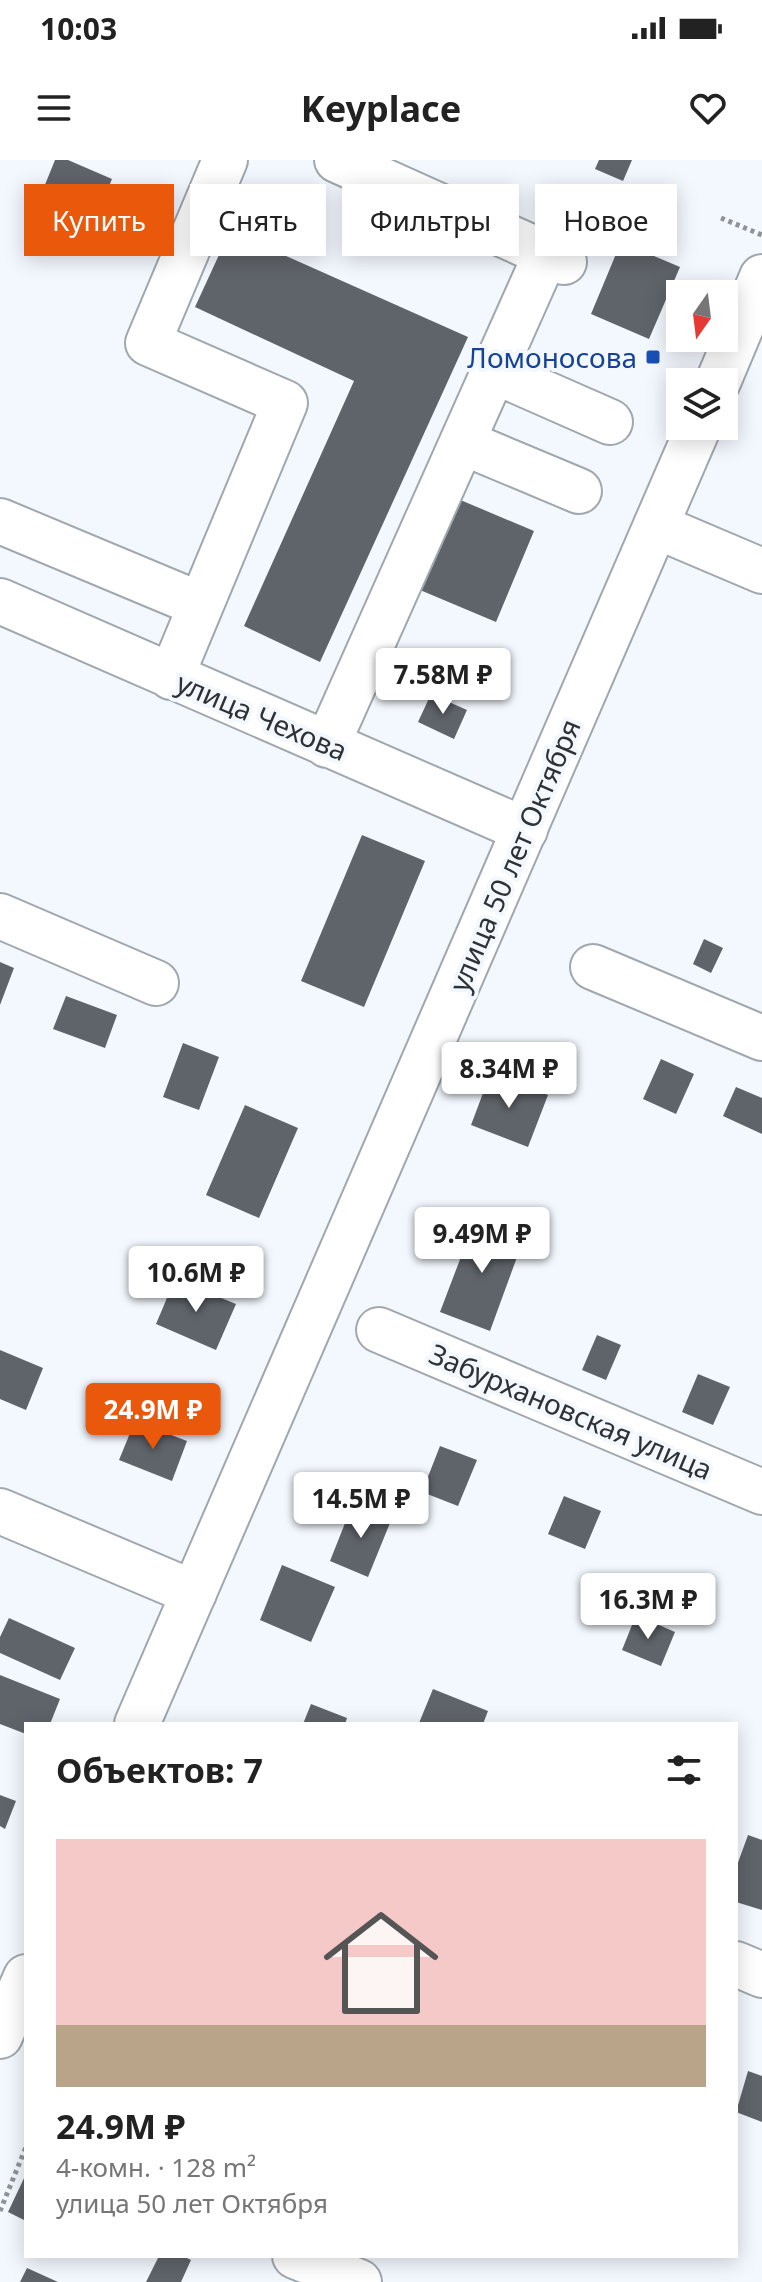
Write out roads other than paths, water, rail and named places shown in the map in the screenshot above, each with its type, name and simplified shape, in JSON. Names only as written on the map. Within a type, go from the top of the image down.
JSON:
[{"type":"street","points":[[171,677],[285,403],[148,343],[225,160]]},
{"type":"street","points":[[327,745],[494,371],[555,258],[337,160]]},
{"type":"street","points":[[724,368],[762,277]]},
{"type":"street","points":[[494,371],[610,422]]},
{"type":"street","name":"улица 50 лет Октября","points":[[138,1722],[693,440]]},
{"type":"street","points":[[462,442],[579,491]]},
{"type":"street","points":[[0,521],[201,605]]},
{"type":"street","points":[[656,526],[762,571]]},
{"type":"street","name":"улица Чехова","points":[[0,601],[525,830]]},
{"type":"street","points":[[0,916],[156,983]]},
{"type":"street","points":[[593,967],[762,1038]]},
{"type":"street","name":"Забурхановская улица","points":[[379,1330],[762,1492]]},
{"type":"street","points":[[0,1511],[194,1593]]},
{"type":"street","points":[[738,1965],[762,1975]]},
{"type":"street","points":[[0,2036],[24,1982]]},
{"type":"street","points":[[300,2258],[359,2282]]},
{"type":"place","name":"Ломоносова","points":[[653,357]]}]
